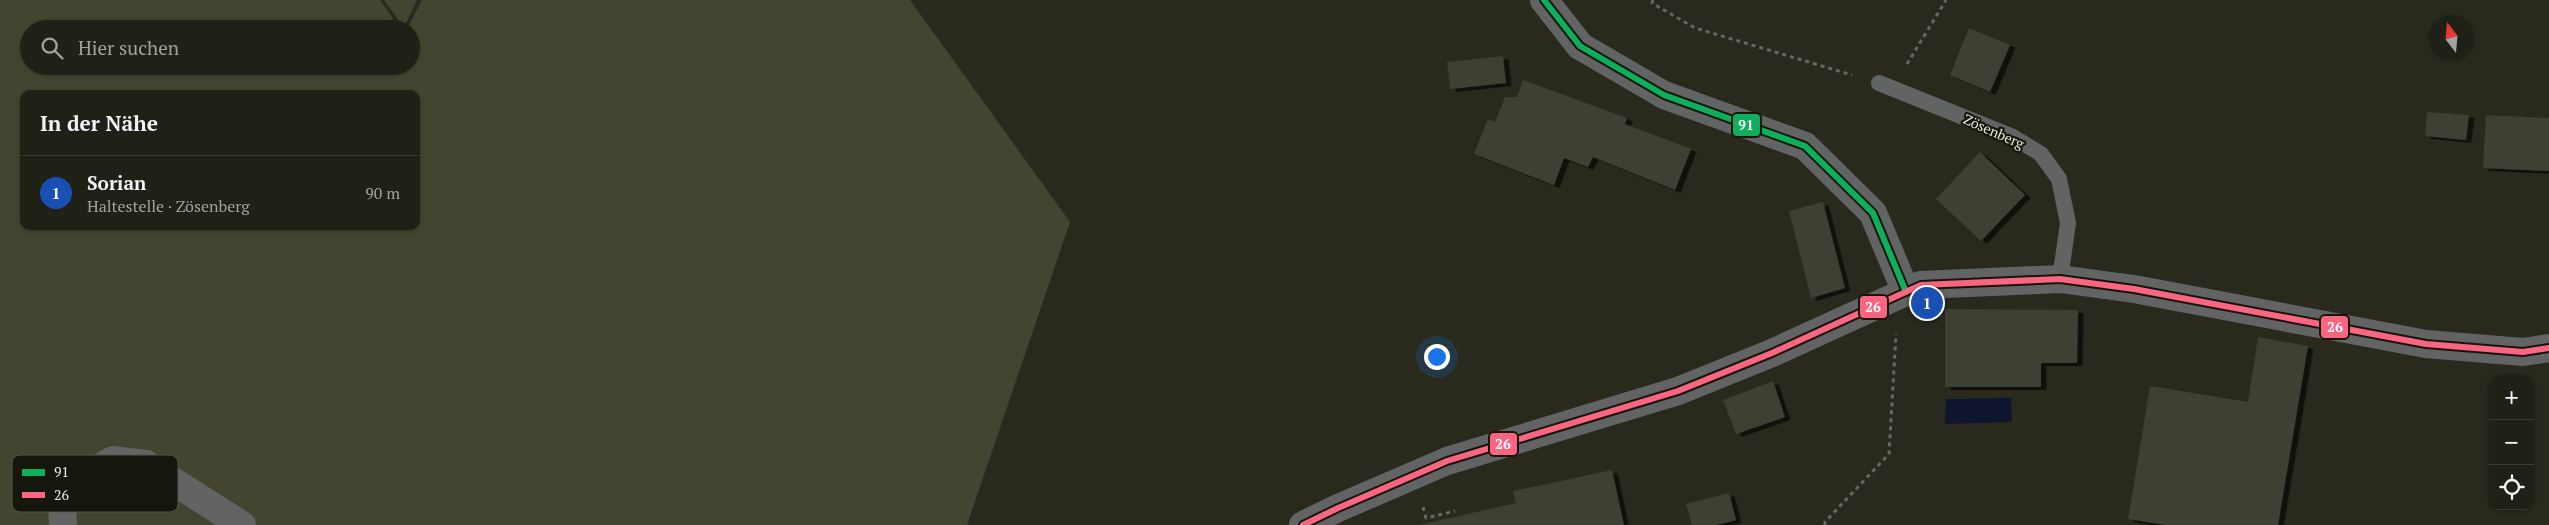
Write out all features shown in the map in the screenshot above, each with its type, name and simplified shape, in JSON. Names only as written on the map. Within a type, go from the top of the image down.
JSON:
[{"type":"street","points":[[1544,0],[1580,46],[1664,95],[1804,146],[1873,213],[1902,294]]},
{"type":"street","points":[[1303,525],[1447,461],[1678,391],[1772,353],[1921,285],[2060,279],[2134,289],[2426,344],[2523,352],[2549,348]]},
{"type":"street","points":[[178,484],[242,525]]},
{"type":"street","points":[[62,512],[63,525]]},
{"type":"lane","name":"Zösenberg","points":[[1886,85],[2013,137],[2040,154],[2059,180],[2068,223],[2060,279]]},
{"type":"path","points":[[1653,0],[1652,3],[1695,28],[1886,85],[1946,0]]},
{"type":"path","points":[[1825,525],[1825,522],[1889,454],[1902,294]]},
{"type":"green space","points":[[0,0],[380,0],[394,20],[20,20],[20,75],[420,75],[420,20],[412,20],[422,0],[910,0],[1070,222],[967,525],[0,525]]},
{"type":"green space","points":[[384,0],[417,0],[408,20],[398,20]]},
{"type":"water","points":[[2011,398],[2012,422],[1945,424],[1946,399]]},
{"type":"building","points":[[1969,28],[2010,45],[1990,92],[1950,75]]},
{"type":"building","points":[[1503,56],[1506,83],[1450,89],[1447,62]]},
{"type":"building","points":[[1523,80],[1627,118],[1625,124],[1691,149],[1675,190],[1593,157],[1588,167],[1564,158],[1554,185],[1474,154],[1488,119],[1495,122],[1505,97],[1517,97]]},
{"type":"building","points":[[2427,112],[2469,115],[2466,140],[2425,136]]},
{"type":"building","points":[[2486,115],[2549,118],[2549,171],[2483,168]]},
{"type":"building","points":[[1980,152],[2025,195],[1981,241],[1936,199]]},
{"type":"building","points":[[1823,202],[1845,288],[1811,298],[1789,211]]},
{"type":"building","points":[[1945,309],[2078,310],[2077,363],[2041,363],[2041,387],[1945,387]]},
{"type":"building","points":[[2258,337],[2308,346],[2278,525],[2165,525],[2128,519],[2150,386],[2248,402]]},
{"type":"building","points":[[1773,381],[1785,417],[1736,434],[1723,400]]},
{"type":"building","points":[[1612,470],[1624,525],[1419,525],[1516,503],[1513,491]]},
{"type":"building","points":[[1729,493],[1736,520],[1716,525],[1692,525],[1686,504]]},
{"type":"transit line","name":"91","points":[[1544,0],[1580,46],[1664,95],[1805,146],[1873,213],[1906,292]]},
{"type":"transit line","name":"26","points":[[1303,525],[1447,461],[1678,391],[1772,353],[1921,285],[2060,279],[2134,289],[2426,344],[2523,352],[2549,348]]},
{"type":"place","name":"Sorian","points":[[1927,303]]}]
